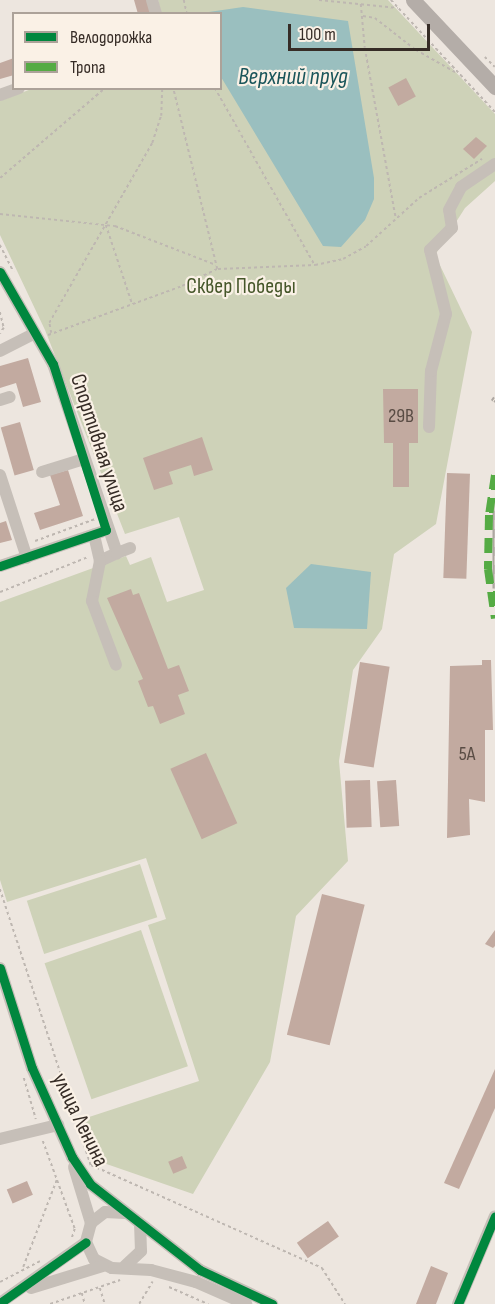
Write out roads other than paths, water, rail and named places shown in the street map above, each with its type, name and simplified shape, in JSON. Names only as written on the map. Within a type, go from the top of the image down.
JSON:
[{"type":"main road","points":[[413,0],[495,87]]},
{"type":"street","points":[[429,427],[431,371],[446,314],[430,250],[452,228],[449,210],[461,187],[491,160]]},
{"type":"street","name":"Спортивная улица","points":[[0,272],[39,335],[53,364],[102,517],[100,532],[25,551],[0,567]]},
{"type":"street","points":[[0,351],[39,335]]},
{"type":"street","points":[[42,472],[84,459]]},
{"type":"street","points":[[0,475],[25,551]]},
{"type":"street","points":[[100,532],[117,553]]},
{"type":"street","points":[[100,532],[92,602],[116,665]]},
{"type":"street","points":[[98,557],[130,548]]},
{"type":"street","name":"улица Ленина","points":[[0,968],[32,1068],[72,1157],[91,1223]]},
{"type":"street","points":[[0,1139],[58,1125]]},
{"type":"street","name":"улица Ленина","points":[[72,1157],[90,1184],[140,1226],[200,1270],[272,1304]]},
{"type":"street","points":[[0,1303],[21,1291],[86,1242],[91,1223],[105,1212],[128,1214]]},
{"type":"street","points":[[458,1304],[491,1236],[495,1216]]},
{"type":"street","points":[[125,1266],[141,1251],[140,1226]]},
{"type":"street","points":[[86,1242],[94,1259],[103,1266]]},
{"type":"street","points":[[21,1291],[103,1266],[125,1266],[196,1282],[246,1304]]},
{"type":"water","name":"Верхний пруд","points":[[243,7],[348,21],[374,178],[374,199],[365,220],[341,247],[323,246],[222,79],[222,12],[209,12]]},
{"type":"water","points":[[311,564],[371,572],[367,629],[294,628],[286,588]]},
{"type":"railway","points":[[495,502],[495,588]]},
{"type":"park label","name":"Сквер Победы","points":[[241,287]]}]
